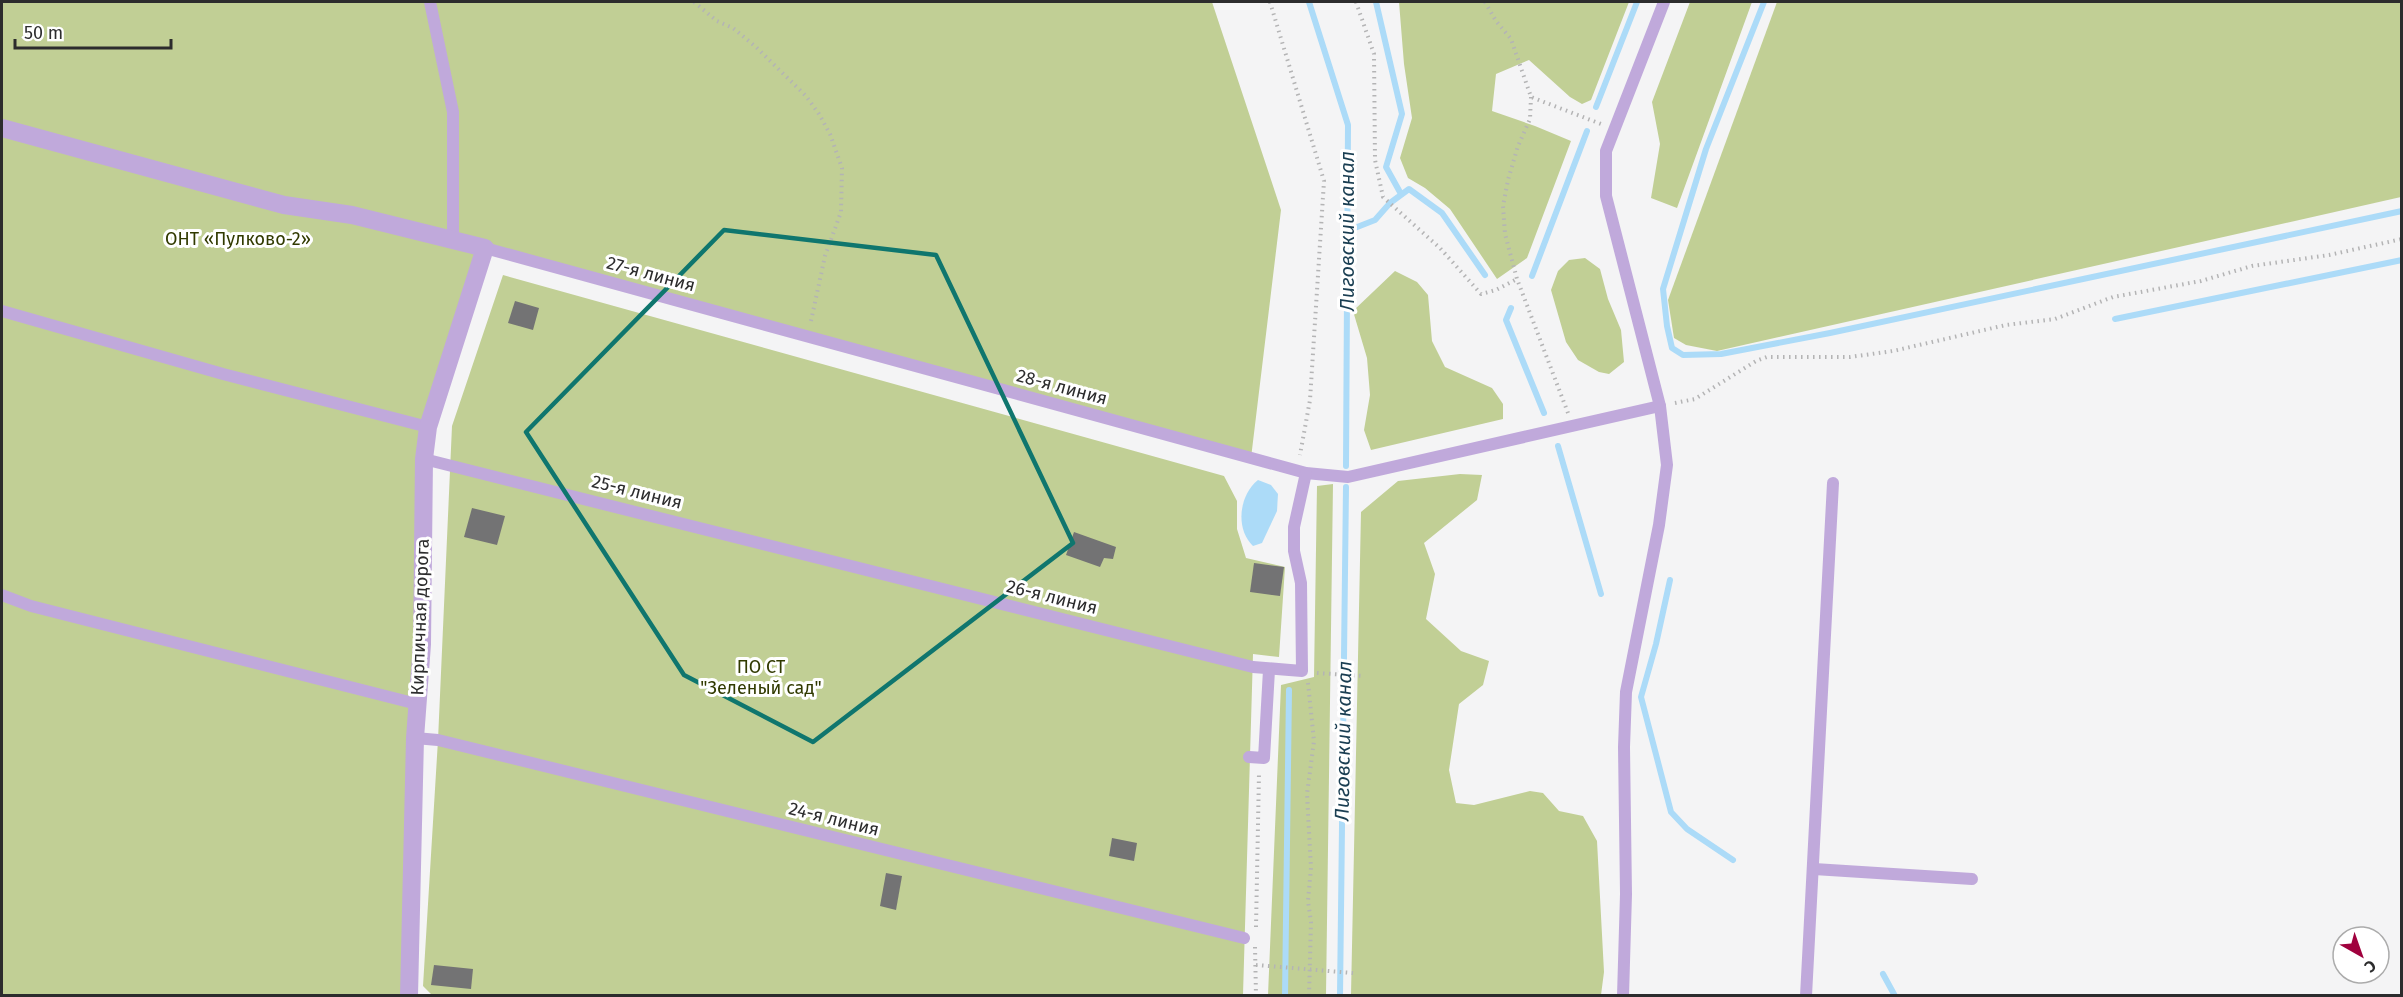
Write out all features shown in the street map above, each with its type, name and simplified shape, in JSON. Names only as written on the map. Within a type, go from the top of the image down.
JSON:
[{"type":"street","points":[[2,128],[284,205],[352,215],[485,248]]},
{"type":"street","name":"Кирпичная дорога","points":[[409,996],[415,738],[422,644],[424,459],[428,428],[485,248]]},
{"type":"lane","points":[[430,2],[453,112],[453,241]]},
{"type":"lane","points":[[1623,996],[1626,894],[1624,714],[1634,650],[1659,525],[1667,465],[1660,406],[1606,196],[1606,151],[1664,2]]},
{"type":"lane","name":"27-я линия","points":[[485,248],[808,336]]},
{"type":"lane","points":[[2,311],[223,374],[428,428]]},
{"type":"lane","name":"28-я линия","points":[[808,336],[1306,473],[1348,477],[1660,406]]},
{"type":"lane","name":"25-я линия","points":[[424,459],[841,562]]},
{"type":"lane","points":[[1302,671],[1300,583],[1294,551],[1294,527],[1306,473]]},
{"type":"lane","points":[[1806,996],[1833,483]]},
{"type":"lane","name":"26-я линия","points":[[841,562],[1253,667],[1302,671]]},
{"type":"lane","points":[[2,595],[31,606],[417,704]]},
{"type":"lane","points":[[1249,757],[1264,758],[1269,670]]},
{"type":"lane","name":"24-я линия","points":[[415,738],[438,740],[1250,939]]},
{"type":"lane","points":[[1814,869],[1972,879]]},
{"type":"path","points":[[694,2],[717,21],[733,28],[756,47],[806,96],[830,134],[842,168],[841,212],[825,256],[808,336]]},
{"type":"path","points":[[1270,2],[1324,181],[1310,400],[1299,452],[1306,473]]},
{"type":"path","points":[[1356,2],[1374,54],[1375,160],[1383,197],[1440,248],[1480,294],[1496,290],[1517,279]]},
{"type":"path","points":[[1485,2],[1496,21],[1511,39],[1531,97],[1530,119],[1511,168],[1503,206],[1505,234],[1517,279],[1572,425]]},
{"type":"path","points":[[1531,97],[1615,129]]},
{"type":"path","points":[[1660,406],[1695,399],[1756,361],[1767,357],[1850,357],[1884,352],[2006,325],[2055,319],[2113,297],[2201,281],[2252,266],[2330,255],[2402,239]]},
{"type":"path","points":[[1302,671],[1309,686],[1314,741],[1308,794],[1311,868],[1309,880],[1311,922],[1309,996]]},
{"type":"path","points":[[1324,674],[1364,676]]},
{"type":"path","points":[[1256,928],[1259,773],[1264,758]]},
{"type":"path","points":[[1250,939],[1256,964],[1256,996]]},
{"type":"path","points":[[1256,964],[1353,973]]},
{"type":"highlighted area","points":[[724,230],[936,255],[1073,543],[813,742],[684,675],[526,432]]},
{"type":"green space","name":"ОНТ «Пулково-2»","points":[[2,2],[1212,2],[1281,210],[1251,458],[485,248],[428,427],[409,995],[2,996]]},
{"type":"green space","points":[[1399,2],[1629,2],[1591,100],[1582,104],[1570,97],[1529,60],[1496,74],[1492,111],[1571,141],[1527,258],[1497,279],[1450,209],[1425,188],[1408,178],[1400,158],[1412,118],[1404,64]]},
{"type":"green space","points":[[1690,2],[1752,2],[1677,208],[1651,198],[1660,144],[1652,102]]},
{"type":"green space","points":[[1777,2],[2401,2],[2401,197],[1717,351],[1686,345],[1674,338],[1668,300]]},
{"type":"green space","points":[[1585,258],[1600,269],[1608,299],[1621,330],[1624,362],[1609,374],[1599,372],[1578,360],[1566,342],[1551,290],[1558,271],[1569,260]]},
{"type":"green space","points":[[1395,271],[1417,282],[1428,295],[1432,341],[1445,367],[1492,388],[1503,404],[1503,419],[1371,450],[1364,430],[1370,395],[1367,358],[1353,311]]},
{"type":"green space","name":"ПО СТ \"Зеленый сад\"","points":[[503,275],[1224,476],[1237,501],[1237,529],[1246,558],[1285,567],[1279,657],[1253,654],[1243,995],[433,996],[423,986],[438,740],[452,426]]},
{"type":"green space","points":[[1460,474],[1482,475],[1477,500],[1424,543],[1435,574],[1426,619],[1461,651],[1489,661],[1483,685],[1459,704],[1449,770],[1456,803],[1474,805],[1530,791],[1543,793],[1559,811],[1583,816],[1597,841],[1604,972],[1601,995],[1351,995],[1361,512],[1398,481]]},
{"type":"green space","points":[[1333,484],[1326,995],[1268,995],[1281,685],[1314,677],[1317,486]]},
{"type":"water","points":[[1258,480],[1271,485],[1278,494],[1277,511],[1262,543],[1253,546],[1244,531],[1242,512],[1247,494]]},
{"type":"building","points":[[515,301],[539,308],[533,330],[508,323]]},
{"type":"building","points":[[472,508],[505,516],[497,545],[464,537]]},
{"type":"building","points":[[1074,532],[1116,547],[1113,559],[1104,558],[1100,567],[1066,555]]},
{"type":"building","points":[[1254,563],[1284,567],[1280,596],[1250,592]]},
{"type":"building","points":[[1112,838],[1137,843],[1134,861],[1109,856]]},
{"type":"building","points":[[886,873],[902,876],[896,910],[880,906]]},
{"type":"building","points":[[434,965],[473,969],[471,989],[431,985]]},
{"type":"waterway","name":"Лиговский канал","points":[[1309,2],[1348,125],[1346,466]]},
{"type":"waterway","points":[[1376,2],[1402,114],[1386,167],[1401,194]]},
{"type":"waterway","points":[[1596,107],[1637,2]]},
{"type":"waterway","points":[[1764,2],[1706,149],[1663,289],[1672,348],[1683,355],[1721,354],[1830,333],[2402,211]]},
{"type":"waterway","points":[[1532,276],[1587,131]]},
{"type":"waterway","points":[[1347,231],[1375,220],[1390,203],[1409,189],[1442,213],[1485,275]]},
{"type":"waterway","points":[[2115,319],[2402,260]]},
{"type":"waterway","points":[[1511,308],[1506,320],[1544,413]]},
{"type":"waterway","points":[[1558,446],[1601,594]]},
{"type":"waterway","name":"Лиговский канал","points":[[1340,996],[1346,487]]},
{"type":"waterway","points":[[1670,580],[1656,644],[1641,697],[1671,812],[1687,829],[1733,860]]},
{"type":"waterway","points":[[1285,996],[1289,690]]},
{"type":"waterway","points":[[1883,974],[1895,996]]}]
